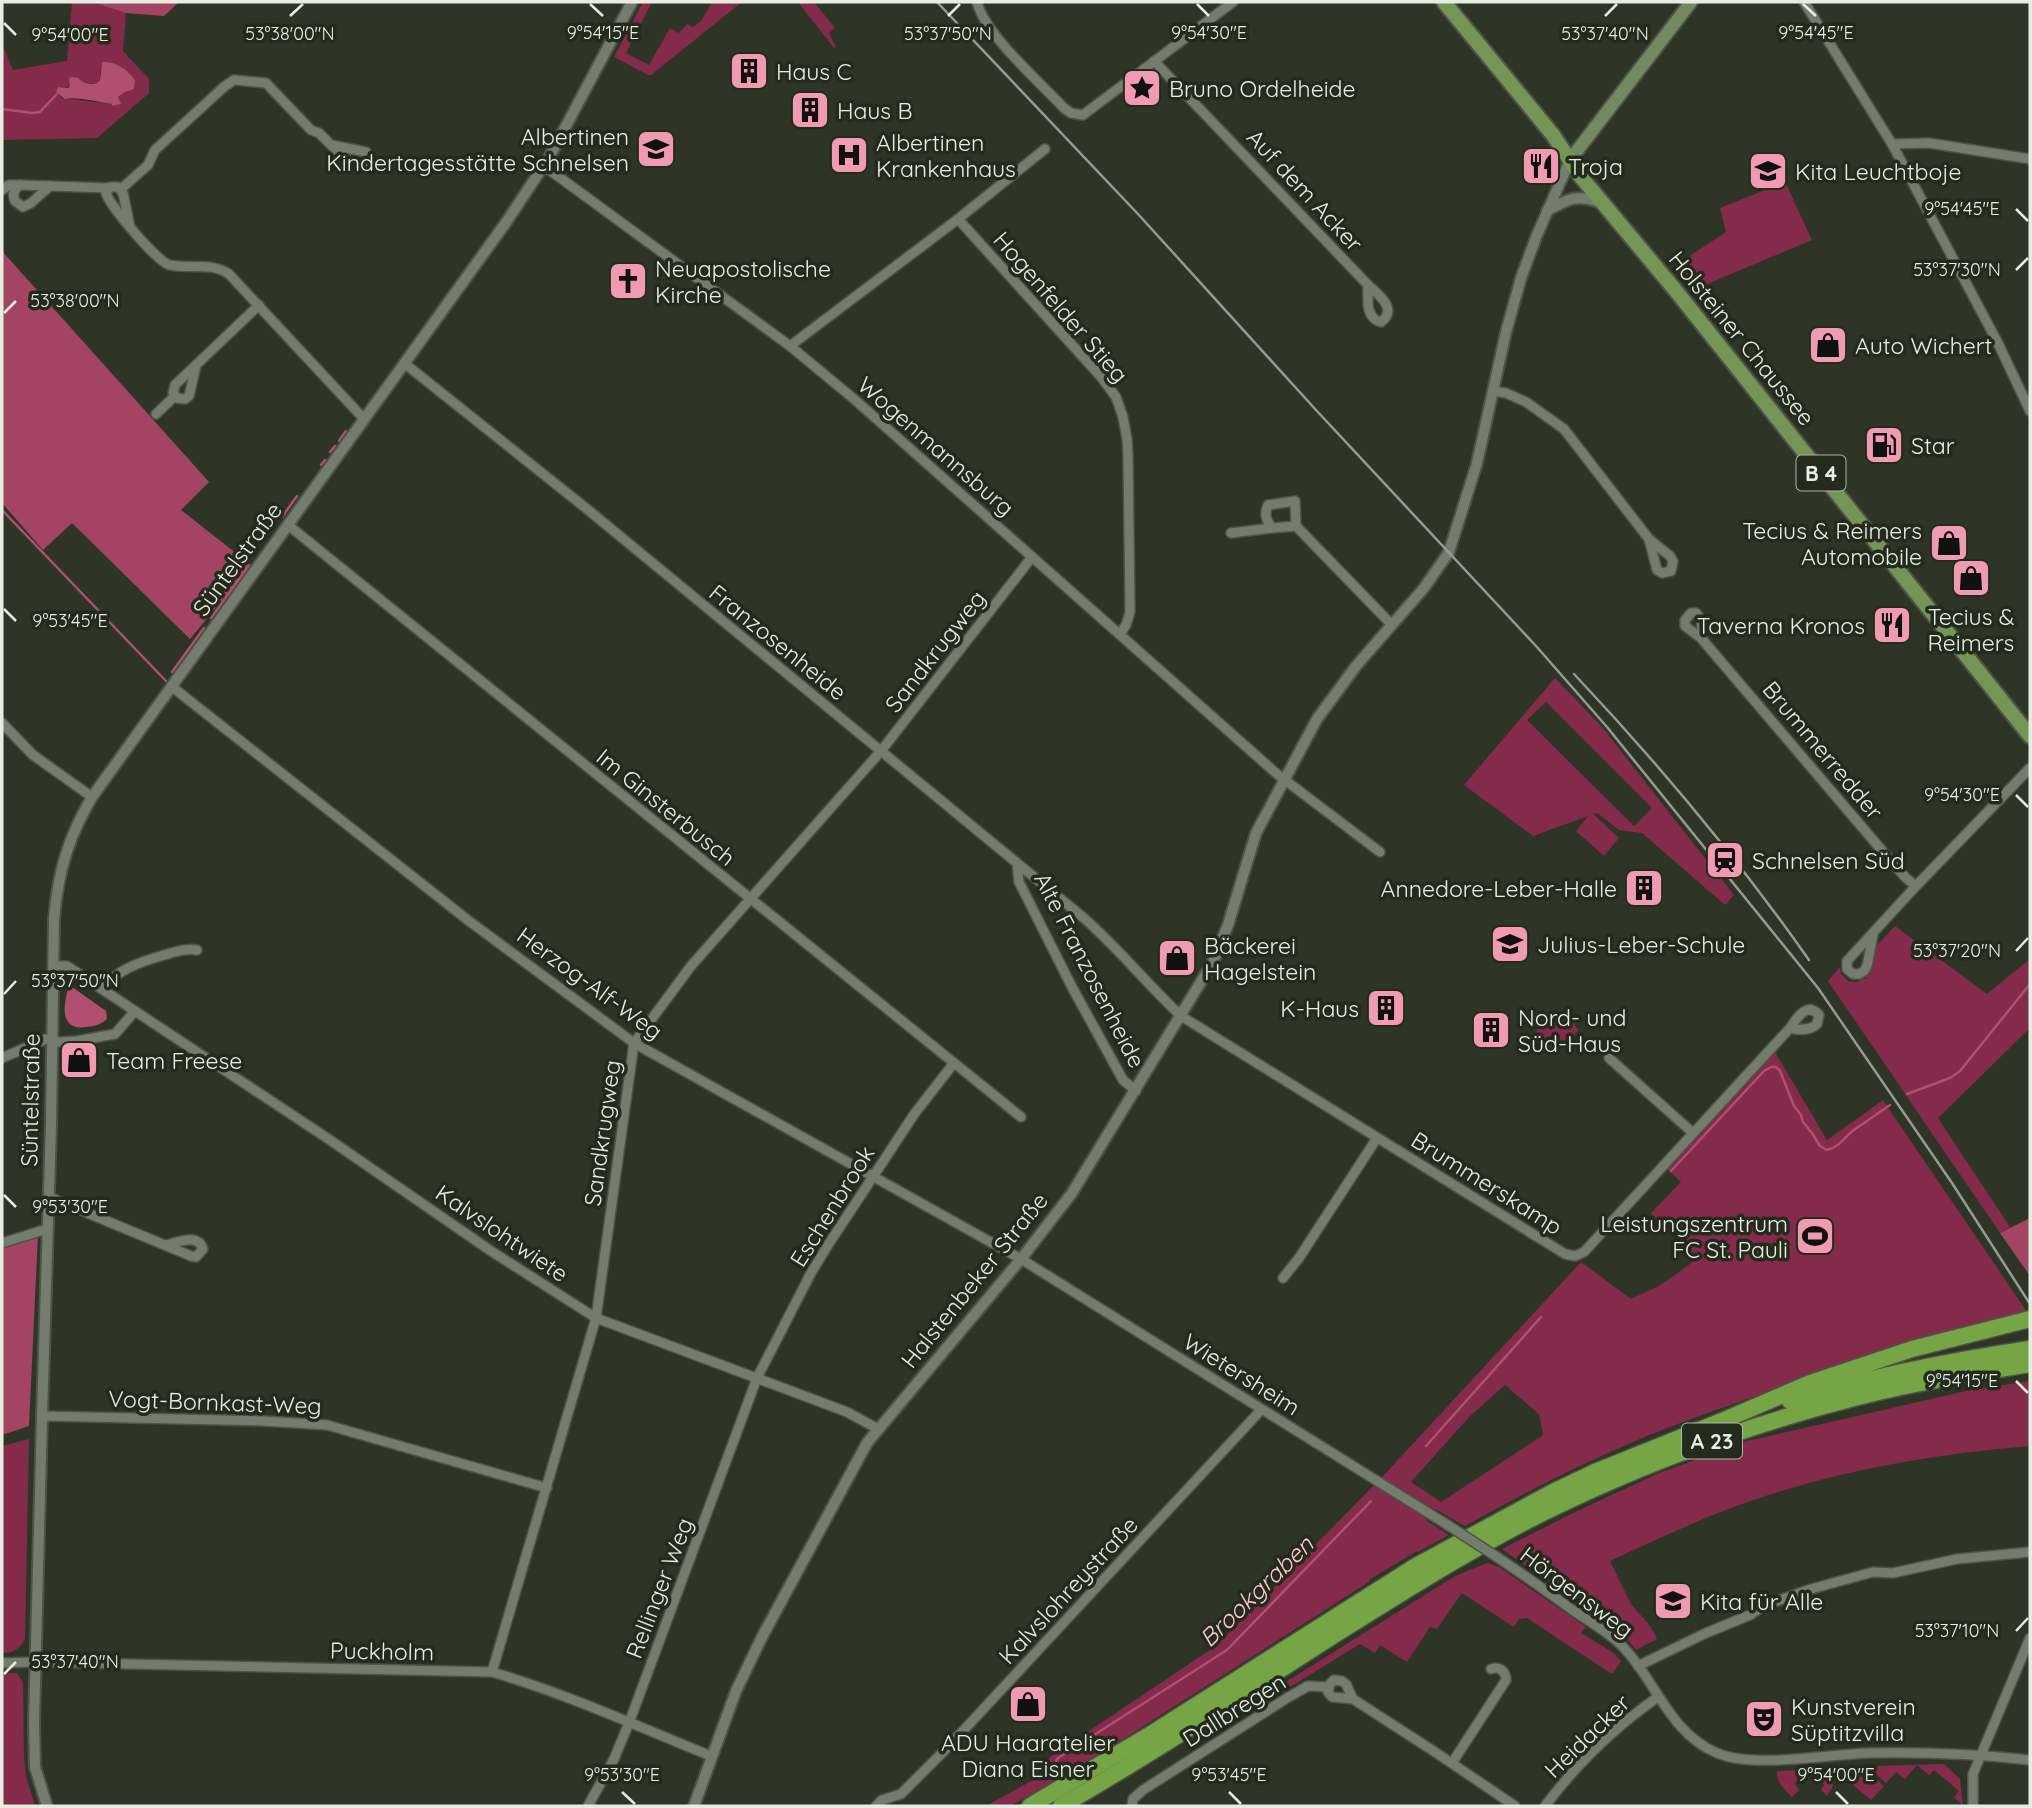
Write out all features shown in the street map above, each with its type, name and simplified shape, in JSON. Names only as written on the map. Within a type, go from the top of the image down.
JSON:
[{"type":"highway","points":[[1722,1421],[1810,1382],[1912,1349],[2030,1319]]},
{"type":"highway","points":[[1962,1335],[2030,1326]]},
{"type":"highway","name":"A 23","points":[[1030,1806],[1139,1741],[1394,1580],[1480,1530],[1595,1472],[1722,1421],[1835,1387],[1915,1368],[2030,1349]]},
{"type":"highway","name":"A 23","points":[[1061,1806],[1422,1580],[1558,1506],[1599,1487],[1726,1436],[1849,1399],[1921,1382],[2030,1364]]},
{"type":"main road","name":"Holsteiner Chaussee","points":[[1444,2],[1553,135],[1581,177],[2030,736]]},
{"type":"main road","points":[[1570,160],[1691,2]]},
{"type":"street","name":"Süntelstraße","points":[[47,1806],[35,1767],[36,1662],[56,899],[61,870],[74,830],[92,797],[544,166],[632,2]]},
{"type":"street","points":[[977,2],[980,13],[992,32],[1071,113],[1083,115],[1233,2]]},
{"type":"street","points":[[1804,2],[1892,144],[1998,343],[2030,411]]},
{"type":"street","name":"Auf dem Acker","points":[[1154,61],[1368,285]]},
{"type":"street","points":[[121,189],[149,165],[155,150],[234,80],[266,83],[305,124],[331,145]]},
{"type":"street","points":[[1892,144],[1929,143],[2030,159]]},
{"type":"street","points":[[790,346],[958,219],[1045,149]]},
{"type":"street","name":"Halstenbeker Straße","points":[[694,1806],[736,1692],[768,1626],[867,1443],[1021,1259],[1082,1180],[1219,950],[1256,833],[1317,719],[1357,664],[1424,588],[1449,552],[1478,463],[1506,332],[1521,278],[1570,160]]},
{"type":"street","name":"Wogenmannsburg","points":[[544,166],[790,346],[854,399],[1284,779]]},
{"type":"street","points":[[2,190],[9,185],[20,184],[108,188],[116,186],[121,189],[124,197],[125,213],[130,227]]},
{"type":"street","points":[[20,184],[13,195],[15,201],[23,207],[51,186]]},
{"type":"street","points":[[108,188],[108,201],[164,263],[223,270],[364,419]]},
{"type":"street","points":[[1547,211],[1573,198],[1589,198],[1602,203]]},
{"type":"street","name":"Hogenfelder Stieg","points":[[958,219],[1102,378],[1116,397],[1123,417],[1129,457],[1130,612],[1120,634]]},
{"type":"street","points":[[196,366],[189,396],[181,399],[175,396],[175,385],[259,305]]},
{"type":"street","name":"Franzosenheide","points":[[404,363],[587,509],[1017,863],[1111,942],[1181,1016]]},
{"type":"street","points":[[1493,391],[1506,393],[1526,402],[1564,429],[1649,540]]},
{"type":"street","points":[[156,414],[175,396]]},
{"type":"street","points":[[1272,528],[1265,513],[1268,505],[1295,501],[1296,526],[1392,625]]},
{"type":"street","name":"Im Ginsterbusch","points":[[288,525],[1021,1117]]},
{"type":"street","points":[[1231,533],[1296,526]]},
{"type":"street","name":"Sandkrugweg","points":[[492,1672],[596,1318],[634,1043],[691,966],[881,751],[1032,557]]},
{"type":"street","name":"Brummerredder","points":[[1701,638],[1896,867],[1916,886]]},
{"type":"street","name":"Herzog-Alf-Weg","points":[[171,686],[469,921],[634,1043],[1021,1259]]},
{"type":"street","points":[[2,723],[33,755],[92,797]]},
{"type":"street","points":[[1872,935],[2030,768]]},
{"type":"street","points":[[1284,779],[1380,852]]},
{"type":"street","name":"Alte Franzosenheide","points":[[1017,863],[1019,882],[1073,989],[1123,1080],[1136,1091]]},
{"type":"street","points":[[102,989],[127,968],[141,961],[188,948],[197,950]]},
{"type":"street","name":"Kalvslohtwiete","points":[[54,966],[67,966],[330,1140],[491,1251],[596,1318],[847,1412],[878,1429]]},
{"type":"street","points":[[2,1058],[46,1039],[59,1042],[76,1041],[115,1034],[135,1011]]},
{"type":"street","name":"Brummerskamp","points":[[1181,1016],[1565,1254],[1576,1256],[1584,1252],[1790,1028]]},
{"type":"street","points":[[1609,1058],[1693,1133]]},
{"type":"street","name":"Eschenbrook","points":[[757,1378],[811,1273],[915,1113],[954,1063]]},
{"type":"street","name":"Brummerskamp","points":[[1283,1278],[1299,1258],[1377,1138]]},
{"type":"street","name":"Süntelstraße","points":[[49,1197],[166,1245]]},
{"type":"street","points":[[2,1243],[47,1229]]},
{"type":"street","name":"Wietersheim","points":[[1021,1259],[1443,1522]]},
{"type":"street","name":"Rellinger Weg","points":[[588,1806],[614,1759],[629,1723],[757,1378]]},
{"type":"street","name":"Kalvslohreystraße","points":[[876,1806],[882,1800],[901,1794],[1013,1678],[1261,1410]]},
{"type":"street","name":"Vogt-Bornkast-Weg","points":[[42,1416],[327,1424],[547,1489]]},
{"type":"street","name":"Hörgensweg","points":[[1443,1522],[1619,1643],[1677,1723],[1692,1738],[1718,1754],[1732,1758],[1766,1760],[1881,1753],[1980,1755],[2030,1760]]},
{"type":"street","points":[[1638,1666],[1750,1615],[1763,1606],[1811,1589],[1873,1572],[1893,1573],[1957,1559],[2030,1552]]},
{"type":"street","points":[[1973,1806],[1973,1774],[2030,1638]]},
{"type":"street","name":"Puckholm","points":[[2,1663],[492,1672],[520,1680],[711,1756]]},
{"type":"street","points":[[1452,1763],[1506,1680],[1502,1670],[1491,1669]]},
{"type":"street","points":[[1353,1699],[1342,1681],[1334,1681],[1328,1687],[1328,1692],[1334,1698],[1353,1699],[1515,1806]]},
{"type":"street","name":"Dallbregen","points":[[1132,1805],[1133,1799],[1143,1790],[1287,1698],[1308,1686],[1328,1687]]},
{"type":"street","name":"Heidacker","points":[[1545,1806],[1605,1741],[1640,1709],[1658,1697]]},
{"type":"street","name":"Kalvslohreystraße","points":[[898,1806],[901,1794]]},
{"type":"shaded area","points":[[72,2],[92,2],[126,13],[123,51],[149,79],[149,93],[97,138],[2,140],[2,44],[13,70],[67,61]],"holes":[[[103,62],[113,63],[129,73],[135,80],[134,89],[125,92],[112,104],[62,98],[56,92],[62,86],[70,86],[70,81],[97,83]]]},
{"type":"shaded area","points":[[92,2],[179,2],[164,16],[126,13]]},
{"type":"shaded area","points":[[643,2],[652,2],[626,53],[649,65],[670,28],[679,33],[687,24],[693,27],[701,21],[712,2],[742,2],[648,75],[614,57]]},
{"type":"shaded area","points":[[798,2],[814,2],[835,28],[829,33],[836,47],[834,48]]},
{"type":"shaded area","points":[[102,62],[121,66],[135,80],[134,89],[118,97],[121,104],[112,106],[75,98],[65,99],[56,92],[58,87],[70,86],[71,77],[87,84],[97,83],[100,80]]},
{"type":"shaded area","points":[[1785,182],[1812,240],[1695,289],[1676,265],[1726,232],[1720,208]]},
{"type":"shaded area","points":[[2,251],[209,482],[181,510],[251,565],[190,639],[72,523],[43,550],[2,503]]},
{"type":"shaded area","points":[[1555,678],[1602,727],[1734,895],[1725,905],[1642,833],[1619,830],[1597,813],[1593,814],[1619,838],[1604,856],[1576,831],[1588,816],[1533,836],[1464,785]],"holes":[[[1546,702],[1652,808],[1634,826],[1527,720]]]},
{"type":"shaded area","points":[[1895,926],[1987,994],[2030,959],[2030,1028],[1938,1118],[2010,1227],[2000,1233],[1828,981],[1840,967],[1841,974],[1848,981],[1857,982],[1866,978],[1878,944]]},
{"type":"shaded area","points":[[72,987],[106,1011],[107,1019],[92,1026],[72,1025],[65,1016],[65,1003],[68,989]]},
{"type":"shaded area","points":[[1567,1013],[1578,1030],[1565,1049],[1548,1049],[1536,1032],[1547,1014]]},
{"type":"shaded area","points":[[1775,1052],[1827,1140],[1883,1100],[2027,1312],[1780,1388],[1691,1419],[1577,1467],[1465,1526],[1435,1509],[1424,1507],[1421,1511],[1427,1521],[1449,1535],[1369,1580],[1058,1779],[1010,1806],[986,1806],[1044,1774],[1050,1757],[1216,1646],[1384,1475],[1581,1262],[1631,1299],[1661,1285],[1698,1258],[1651,1213],[1681,1182],[1667,1169]],"holes":[[[1505,1385],[1539,1414],[1543,1435],[1441,1502],[1411,1482],[1469,1417]]]},
{"type":"shaded area","points":[[2030,1218],[2030,1276],[2000,1233]]},
{"type":"shaded area","points":[[38,1235],[29,1426],[2,1435],[2,1246]]},
{"type":"shaded area","points":[[2030,1381],[2030,1446],[1923,1459],[1817,1481],[1730,1508],[1610,1561],[1631,1604],[1651,1627],[1657,1639],[1636,1650],[1624,1635],[1502,1549],[1657,1474],[1743,1442],[1966,1391]]},
{"type":"shaded area","points":[[29,1439],[25,1639],[16,1650],[2,1653],[2,1446]]},
{"type":"shaded area","points":[[1487,1563],[1499,1567],[1586,1627],[1581,1633],[1614,1653],[1621,1661],[1612,1674],[1527,1618],[1519,1619],[1514,1627],[1462,1593],[1437,1629],[1430,1627],[1407,1662],[1380,1645],[1375,1653],[1360,1644],[1285,1690],[1281,1685],[1455,1576]]},
{"type":"shaded area","points":[[2,1673],[17,1673],[23,1682],[24,1758],[35,1806],[2,1806]]},
{"type":"shaded area","points":[[1944,1764],[1960,1779],[1963,1806],[1954,1797],[1959,1791],[1934,1770],[1929,1775],[1917,1765],[1905,1779],[1896,1772],[1886,1783],[1873,1771],[1874,1766]]},
{"type":"shaded area","points":[[1866,1766],[1868,1772],[1884,1786],[1871,1800],[1851,1782],[1845,1767]]},
{"type":"shaded area","points":[[1836,1768],[1832,1788],[1827,1796],[1821,1790],[1824,1785],[1822,1780],[1807,1776],[1797,1781],[1795,1784],[1799,1790],[1792,1797],[1777,1775],[1777,1771]]},
{"type":"waterway","points":[[2,109],[40,112],[57,94]]},
{"type":"waterway","points":[[339,441],[346,431]]},
{"type":"waterway","points":[[330,452],[335,446]]},
{"type":"waterway","points":[[321,465],[325,460]]},
{"type":"waterway","points":[[282,517],[297,496]]},
{"type":"waterway","points":[[2,510],[166,681]]},
{"type":"waterway","points":[[211,618],[248,567]]},
{"type":"waterway","points":[[172,672],[204,628]]},
{"type":"waterway","name":"Brookgraben","points":[[1907,1094],[1950,1078],[1960,1071],[2030,984]]},
{"type":"waterway","name":"Brookgraben","points":[[1671,1171],[1764,1071],[1771,1067],[1780,1071],[1803,1122],[1820,1146],[1827,1150],[1890,1105]]},
{"type":"waterway","name":"Brookgraben","points":[[1426,1446],[1541,1317]]},
{"type":"waterway","name":"Brookgraben","points":[[1053,1766],[1058,1758],[1227,1650],[1371,1501]]},
{"type":"railway","points":[[937,2],[1138,214],[1536,646],[1607,727],[1818,988],[1952,1183],[2030,1304]]},
{"type":"railway","points":[[1574,674],[1696,812],[1809,960]]},
{"type":"place","name":"Haus C","points":[[749,71]]},
{"type":"place","name":"Bruno Ordelheide","points":[[1142,88]]},
{"type":"place","name":"Haus B","points":[[810,110]]},
{"type":"place","name":"Albertinen Kindertagesstätte Schnelsen","points":[[656,149]]},
{"type":"place","name":"Albertinen Krankenhaus","points":[[849,155]]},
{"type":"place","name":"Troja","points":[[1541,166]]},
{"type":"place","name":"Kita Leuchtboje","points":[[1768,171]]},
{"type":"place","name":"Neuapostolische Kirche","points":[[628,281]]},
{"type":"place","name":"Auto Wichert","points":[[1828,345]]},
{"type":"place","name":"Star","points":[[1884,445]]},
{"type":"place","name":"Tecius & Reimers Automobile","points":[[1949,543]]},
{"type":"place","name":"Tecius & Reimers","points":[[1971,578]]},
{"type":"place","name":"Taverna Kronos","points":[[1892,625]]},
{"type":"place","name":"Schnelsen Süd","points":[[1725,860]]},
{"type":"place","name":"Annedore-Leber-Halle","points":[[1644,888]]},
{"type":"place","name":"Julius-Leber-Schule","points":[[1510,944]]},
{"type":"place","name":"Bäckerei Hagelstein","points":[[1177,958]]},
{"type":"place","name":"K-Haus","points":[[1386,1008]]},
{"type":"place","name":"Nord- und Süd-Haus","points":[[1491,1030]]},
{"type":"place","name":"Team Freese","points":[[79,1060]]},
{"type":"place","name":"Leistungszentrum FC St. Pauli","points":[[1815,1236]]},
{"type":"place","name":"Kita für Alle","points":[[1673,1601]]},
{"type":"place","name":"ADU Haaratelier Diana Eisner","points":[[1028,1704]]},
{"type":"place","name":"Kunstverein Süptitzvilla","points":[[1764,1719]]}]
